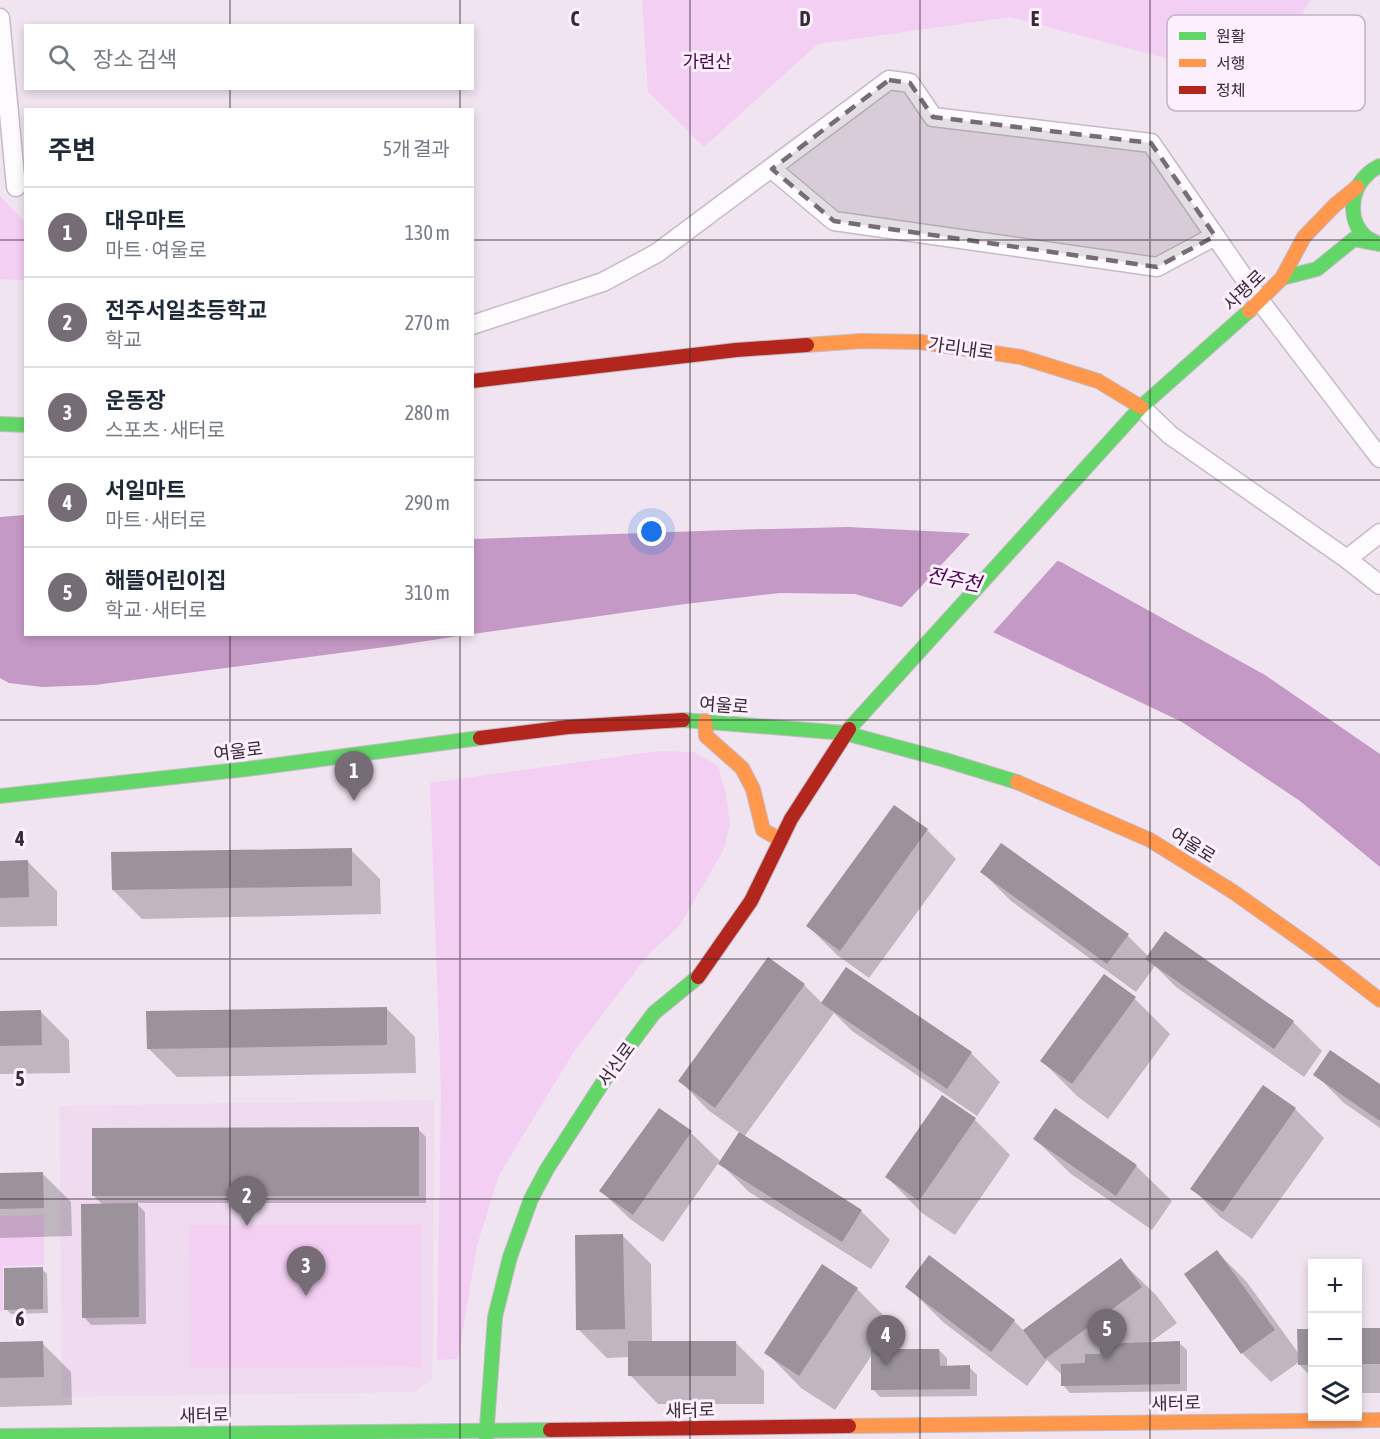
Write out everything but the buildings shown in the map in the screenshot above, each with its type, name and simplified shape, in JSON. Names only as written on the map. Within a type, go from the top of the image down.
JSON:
[{"type":"street","points":[[0,18],[21,192]]},
{"type":"street","points":[[474,324],[603,282],[657,253],[890,80],[910,83],[933,117],[1151,143],[1260,301],[1380,458]]},
{"type":"street","name":"사평로","points":[[1110,440],[1141,408],[1260,301],[1282,278],[1304,237],[1335,205],[1357,187],[1364,177],[1380,166]]},
{"type":"street","points":[[772,169],[834,221],[1157,267],[1215,236]]},
{"type":"street","points":[[0,174],[21,192]]},
{"type":"street","points":[[1357,187],[1353,199],[1353,212],[1357,224],[1364,234],[1377,244]]},
{"type":"street","points":[[1282,278],[1317,269],[1354,239],[1377,244]]},
{"type":"street","name":"가리내로","points":[[474,381],[735,350],[861,341],[921,342],[1022,357],[1098,381],[1141,408],[1170,435],[1347,559],[1380,585]]},
{"type":"street","points":[[0,424],[24,424]]},
{"type":"street","name":"서신로","points":[[486,1435],[495,1317],[510,1257],[531,1199],[547,1168],[606,1076],[654,1013],[696,980],[751,901],[791,819],[845,733],[1110,440]]},
{"type":"street","points":[[1347,559],[1380,533]]},
{"type":"street","name":"여울로","points":[[0,796],[247,769],[568,727],[690,720],[845,733],[945,760],[1025,785],[1150,840],[1232,891],[1318,952],[1380,1000]]},
{"type":"street","points":[[705,721],[706,736],[742,768],[753,789],[762,830],[781,840]]},
{"type":"street","name":"새터로","points":[[0,1436],[597,1434],[1380,1420]]},
{"type":"highlighted area","points":[[889,80],[910,83],[933,117],[1151,143],[1215,236],[1157,267],[834,221],[772,169]]},
{"type":"shaded area","points":[[434,1100],[432,1378],[416,1392],[62,1397],[59,1106]]},
{"type":"green space","name":"가련산","points":[[642,0],[1311,0],[1301,15],[1167,15],[1167,59],[1011,17],[818,44],[704,147],[648,92]]},
{"type":"green space","points":[[0,196],[24,221],[24,280],[0,279]]},
{"type":"green space","points":[[659,751],[694,752],[718,766],[726,794],[730,825],[723,851],[680,925],[648,955],[575,1050],[499,1175],[477,1246],[458,1359],[437,1360],[441,1091],[430,783]]},
{"type":"green space","points":[[44,1215],[44,1265],[3,1266],[3,1311],[0,1311],[0,1216]]},
{"type":"green space","points":[[190,1225],[421,1225],[421,1367],[191,1368]]},
{"type":"water","points":[[24,515],[24,636],[459,636],[95,685],[42,687],[9,683],[0,678],[0,517]]},
{"type":"water","name":"전주천","points":[[848,527],[966,533],[1061,562],[1265,675],[1380,754],[1380,867],[1300,801],[1182,722],[995,633],[855,594],[780,593],[474,634],[474,539]]},
{"type":"pier","points":[[972,532],[1059,559],[991,635],[899,610]]},
{"type":"traffic: fast","points":[[1379,244],[1366,237],[1360,230],[1356,223],[1353,205],[1354,196],[1362,180],[1380,166]]},
{"type":"traffic: fast","points":[[1282,278],[1317,269],[1354,239],[1373,243]]},
{"type":"traffic: fast","points":[[849,729],[1141,407],[1249,311]]},
{"type":"traffic: fast","points":[[0,424],[24,425]]},
{"type":"traffic: fast","points":[[683,720],[845,733],[1017,782]]},
{"type":"traffic: fast","points":[[0,796],[247,769],[480,738]]},
{"type":"traffic: fast","points":[[486,1439],[495,1317],[510,1257],[531,1199],[547,1169],[607,1076],[654,1013],[698,977]]},
{"type":"traffic: fast","points":[[0,1436],[550,1430]]},
{"type":"traffic: slow","points":[[1249,311],[1282,278],[1304,237],[1335,205],[1357,187]]},
{"type":"traffic: slow","points":[[807,345],[861,341],[921,342],[1021,357],[1098,381],[1141,407]]},
{"type":"traffic: slow","points":[[705,721],[706,736],[742,768],[753,789],[763,830],[781,840]]},
{"type":"traffic: slow","points":[[1017,782],[1150,840],[1232,891],[1318,952],[1380,1000]]},
{"type":"traffic: slow","points":[[849,1426],[1380,1420]]},
{"type":"traffic: jam","points":[[474,381],[736,350],[807,345]]},
{"type":"traffic: jam","points":[[480,738],[568,727],[683,720]]},
{"type":"traffic: jam","points":[[698,977],[751,901],[791,819],[849,729]]},
{"type":"traffic: jam","points":[[550,1430],[849,1426]]},
{"type":"place","name":"대우마트","points":[[354,801]]},
{"type":"place","name":"전주서일초등학교","points":[[247,1226]]},
{"type":"place","name":"운동장","points":[[306,1296]]},
{"type":"place","name":"해뜰어린이집","points":[[1107,1359]]},
{"type":"place","name":"서일마트","points":[[886,1365]]}]
